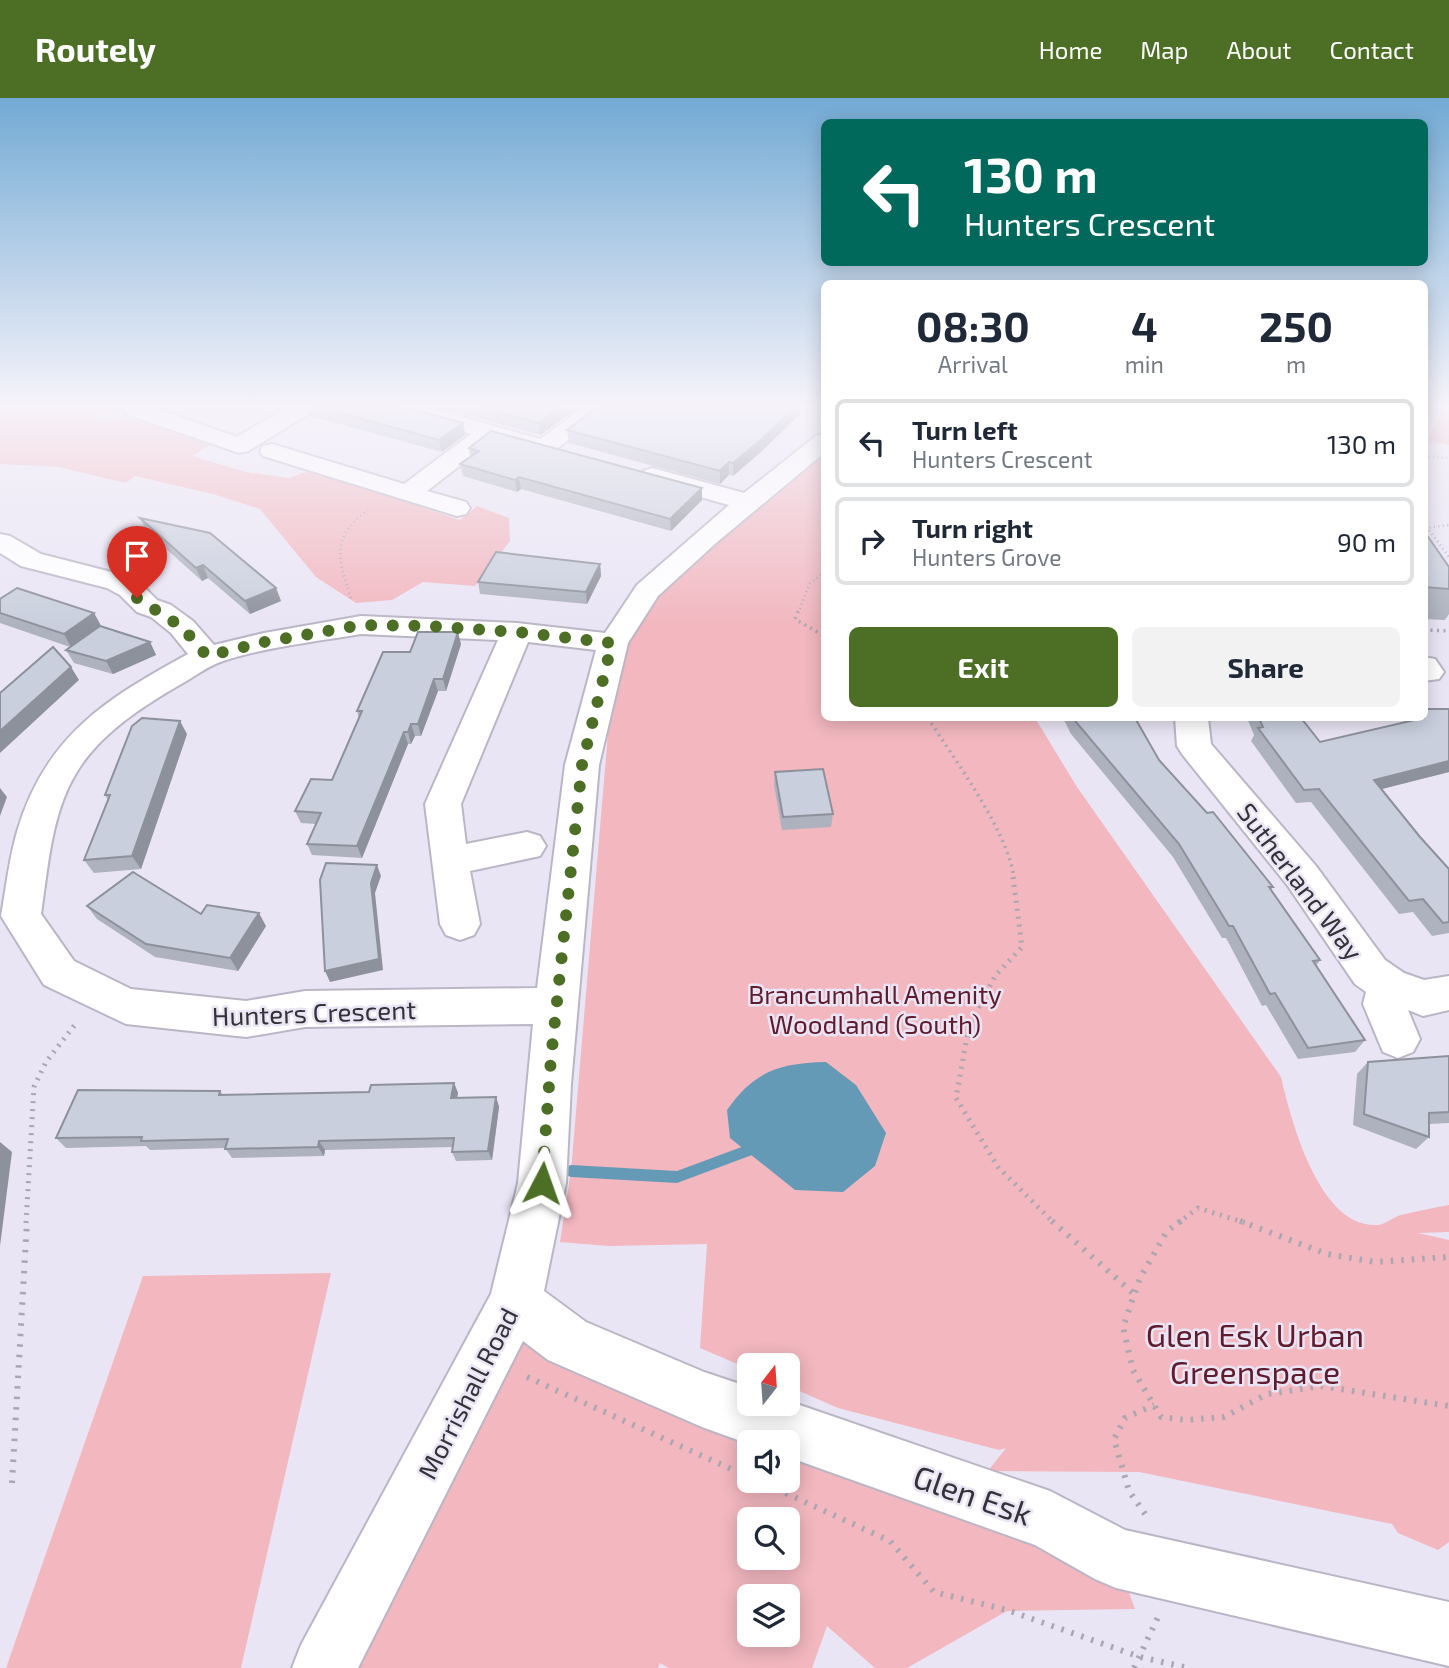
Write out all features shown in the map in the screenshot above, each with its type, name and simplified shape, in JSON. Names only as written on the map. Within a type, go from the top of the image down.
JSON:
[{"type":"street","points":[[366,480],[457,508]]},
{"type":"street","points":[[408,493],[425,480]]},
{"type":"street","points":[[667,480],[748,502]]},
{"type":"street","name":"Morrishall Road","points":[[324,1668],[515,1302],[542,1183],[556,1006],[582,765],[612,643],[647,591],[775,480]]},
{"type":"street","points":[[0,542],[31,560],[124,585],[147,606],[161,611],[182,627],[207,656]]},
{"type":"street","name":"Hunters Crescent","points":[[556,1006],[305,1009],[246,1019],[126,1006],[60,973],[10,919],[35,832],[58,772],[81,743],[108,717],[150,688],[207,656],[264,642],[361,625],[517,632],[612,643]]},
{"type":"street","points":[[460,924],[443,804],[517,632]]},
{"type":"street","name":"Sutherland Way","points":[[1192,721],[1194,746],[1302,876],[1370,972],[1390,985],[1423,998],[1449,993]]},
{"type":"street","points":[[449,861],[527,846]]},
{"type":"street","points":[[1390,985],[1384,1004],[1398,1039]]},
{"type":"street","name":"Glen Esk","points":[[515,1302],[567,1341],[702,1399],[1050,1521],[1116,1558],[1449,1634]]},
{"type":"path","points":[[361,625],[339,562],[338,542],[344,530],[359,516],[382,501],[408,493]]},
{"type":"path","points":[[1428,526],[1449,525]]},
{"type":"path","points":[[1428,530],[1449,557]]},
{"type":"path","points":[[821,575],[810,583],[795,619],[821,634]]},
{"type":"path","points":[[1428,630],[1449,631]]},
{"type":"path","points":[[930,721],[981,800],[1012,866],[1022,947],[995,976],[969,1026],[956,1098],[998,1167],[1049,1218],[1135,1294]]},
{"type":"path","points":[[12,1483],[34,1087],[46,1062],[101,994]]},
{"type":"path","points":[[1449,1257],[1374,1262],[1326,1254],[1254,1225],[1198,1208],[1167,1231],[1140,1278],[1123,1327],[1133,1370],[1161,1417],[1186,1420],[1224,1417],[1268,1394],[1321,1386],[1449,1406]]},
{"type":"path","points":[[513,1371],[737,1472]]},
{"type":"path","points":[[1154,1405],[1125,1418],[1114,1439],[1129,1491],[1155,1528],[1164,1569]]},
{"type":"path","points":[[785,1493],[890,1541],[934,1592],[1007,1611],[1140,1657],[1189,1668]]},
{"type":"green space","points":[[153,480],[342,480],[460,520],[477,506],[509,518],[510,541],[475,586],[423,582],[392,600],[356,603],[316,577],[260,509],[213,494]]},
{"type":"green space","name":"Brancumhall Amenity Woodland (South)","points":[[776,480],[821,480],[821,721],[1037,721],[1077,787],[1281,1077],[1300,1144],[1324,1191],[1339,1209],[1357,1221],[1377,1225],[1401,1215],[1449,1205],[1449,1232],[1418,1233],[1449,1240],[1449,1542],[1438,1550],[1398,1533],[1392,1524],[1139,1472],[988,1471],[1006,1448],[999,1450],[838,1408],[800,1391],[800,1353],[737,1353],[737,1364],[700,1348],[707,1244],[609,1246],[560,1242],[571,1171],[611,698],[634,612],[739,510]]},
{"type":"green space","points":[[331,1273],[241,1668],[6,1668],[143,1276]]},
{"type":"green space","points":[[515,1302],[737,1397],[737,1416],[783,1416],[1116,1558],[1135,1609],[1007,1611],[907,1668],[875,1668],[827,1626],[812,1668],[669,1668],[660,1663],[658,1668],[324,1668]]},
{"type":"water","points":[[826,1062],[856,1085],[886,1133],[875,1166],[843,1192],[795,1190],[730,1138],[727,1110],[747,1086],[769,1072],[795,1064]]},
{"type":"building","points":[[531,480],[673,480],[702,488],[670,519]]},
{"type":"building","points":[[140,518],[210,533],[276,588],[245,601],[203,565],[196,568]]},
{"type":"building","points":[[1428,537],[1449,567],[1449,589],[1428,587]]},
{"type":"building","points":[[496,552],[600,564],[586,592],[478,582]]},
{"type":"building","points":[[17,588],[94,613],[64,634],[0,613],[0,599]]},
{"type":"building","points":[[100,626],[150,642],[106,661],[66,650]]},
{"type":"building","points":[[418,632],[458,632],[443,679],[434,679],[418,724],[411,724],[408,732],[404,732],[357,846],[307,844],[321,813],[295,811],[311,779],[332,780],[362,711],[357,711],[383,652],[410,652]]},
{"type":"building","points":[[53,647],[71,667],[0,731],[0,693]]},
{"type":"building","points":[[1428,709],[1449,709],[1449,761],[1374,780],[1449,869],[1449,922],[1443,923],[1423,899],[1409,901],[1319,789],[1304,790],[1258,728],[1263,727],[1260,721],[1303,721],[1320,742],[1410,721],[1428,721]]},
{"type":"building","points":[[142,718],[180,721],[132,856],[84,860],[110,795],[105,795],[132,726]]},
{"type":"building","points":[[1137,721],[1159,760],[1207,813],[1213,812],[1273,887],[1269,887],[1320,960],[1313,961],[1365,1040],[1308,1048],[1275,993],[1270,994],[1233,926],[1229,926],[1179,844],[1076,722]]},
{"type":"building","points":[[823,769],[833,814],[783,817],[775,772]]},
{"type":"building","points":[[326,863],[377,865],[371,883],[379,959],[325,971],[320,880]]},
{"type":"building","points":[[133,872],[201,914],[207,905],[259,913],[230,958],[146,944],[87,906]]},
{"type":"building","points":[[1449,1056],[1449,1112],[1429,1113],[1429,1137],[1364,1114],[1368,1062]]},
{"type":"building","points":[[454,1083],[451,1098],[496,1097],[488,1151],[452,1152],[454,1138],[319,1141],[318,1147],[225,1149],[228,1139],[141,1141],[142,1137],[56,1138],[78,1090],[220,1091],[219,1095],[369,1092],[371,1085]]},
{"type":"waterway","points":[[571,1171],[677,1177],[747,1151]]},
{"type":"route","points":[[137,598],[182,627],[207,656],[264,642],[361,625],[517,632],[612,643],[582,765],[548,1084],[542,1183]]},
{"type":"park label","name":"Glen Esk Urban Greenspace","points":[[1255,1352]]}]
